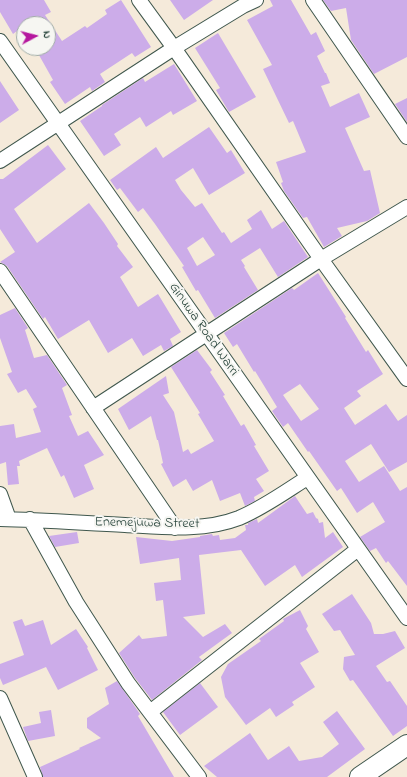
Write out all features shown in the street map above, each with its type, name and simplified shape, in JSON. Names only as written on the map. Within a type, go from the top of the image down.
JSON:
[{"type":"street","points":[[139,0],[407,379]]},
{"type":"street","points":[[0,161],[174,48],[243,6],[256,0]]},
{"type":"street","points":[[313,0],[407,137]]},
{"type":"street","name":"Ginuwa Road Warri","points":[[0,41],[407,618]]},
{"type":"street","points":[[93,408],[321,259],[407,207]]},
{"type":"street","points":[[0,271],[175,528]]},
{"type":"street","name":"Enemejuwa Street","points":[[4,519],[30,519],[175,528],[199,527],[239,518],[257,509],[307,478]]},
{"type":"street","points":[[0,494],[4,519]]},
{"type":"street","points":[[30,519],[76,602],[128,683],[199,777]]},
{"type":"street","points":[[150,712],[358,549]]},
{"type":"street","points":[[0,698],[35,777]]},
{"type":"street","points":[[360,777],[407,745]]},
{"type":"building","points":[[0,0],[44,0],[51,12],[46,16],[16,16],[16,32],[13,34],[0,12]]},
{"type":"building","points":[[121,0],[151,47],[135,57],[132,53],[100,74],[105,82],[92,91],[90,87],[65,104],[50,82],[53,80],[40,56],[56,56],[56,32],[62,41],[85,26],[87,28],[107,14],[105,10]]},
{"type":"building","points":[[170,0],[213,0],[184,20]]},
{"type":"building","points":[[270,0],[291,0],[311,35],[316,32],[325,51],[317,56],[330,83],[321,86],[330,107],[359,93],[370,117],[345,128],[364,171],[370,170],[380,213],[367,221],[337,228],[342,236],[324,247],[307,217],[303,218],[284,191],[281,183],[283,182],[276,162],[306,152],[293,121],[289,123],[263,69],[272,65],[247,20],[273,6]]},
{"type":"building","points":[[323,0],[407,0],[407,57],[374,74],[351,40],[346,8],[331,11]]},
{"type":"building","points":[[218,33],[256,97],[229,112],[216,90],[220,88],[195,48]]},
{"type":"building","points":[[174,64],[197,101],[173,115],[171,111],[146,127],[140,117],[114,134],[121,145],[104,156],[80,121],[143,78],[145,82]]},
{"type":"building","points":[[0,81],[19,110],[0,123]]},
{"type":"building","points":[[407,98],[407,122],[395,104]]},
{"type":"building","points":[[209,127],[227,153],[231,150],[245,173],[209,195],[193,168],[175,180],[181,190],[195,207],[202,203],[222,233],[224,232],[231,243],[252,229],[247,220],[261,210],[272,229],[284,221],[308,257],[278,277],[260,248],[241,260],[258,290],[215,318],[198,290],[196,291],[182,267],[184,266],[143,208],[138,212],[120,188],[117,190],[110,180],[156,147],[163,158]],"holes":[[[203,237],[215,255],[197,266],[187,248]]]},
{"type":"building","points":[[48,145],[66,169],[14,209],[37,243],[89,203],[118,244],[117,246],[133,267],[120,277],[138,307],[158,294],[181,332],[170,339],[173,346],[164,351],[161,345],[143,356],[132,338],[108,353],[89,320],[58,339],[45,317],[43,319],[7,266],[0,262],[15,252],[0,229],[0,179],[3,179]]},
{"type":"building","points":[[318,273],[366,352],[368,350],[383,374],[357,391],[361,396],[344,408],[355,425],[386,404],[398,421],[407,415],[407,462],[389,472],[371,444],[345,461],[359,482],[384,466],[400,491],[407,487],[407,586],[388,561],[386,563],[376,548],[370,551],[360,537],[385,522],[373,502],[357,513],[341,488],[337,491],[288,423],[283,427],[272,411],[277,407],[255,371],[254,372],[237,344],[233,347],[224,333],[292,288],[294,290]],"holes":[[[300,384],[319,409],[301,421],[283,395]]]},
{"type":"building","points":[[15,308],[28,328],[25,330],[34,358],[47,355],[67,385],[62,388],[72,415],[69,416],[78,436],[88,431],[104,455],[84,465],[94,489],[74,498],[64,475],[61,477],[47,448],[19,461],[20,466],[17,466],[19,484],[8,485],[6,462],[0,464],[0,426],[14,424],[16,438],[41,432],[33,409],[37,407],[26,389],[18,393],[7,374],[12,372],[0,338],[0,315]]},
{"type":"building","points":[[197,350],[212,370],[210,372],[225,395],[223,396],[241,426],[244,424],[256,445],[254,446],[269,471],[256,479],[264,491],[254,497],[255,501],[245,506],[240,493],[220,501],[212,480],[193,491],[186,479],[173,487],[161,464],[163,463],[151,416],[129,430],[118,409],[166,376],[169,393],[163,395],[174,412],[183,452],[188,449],[191,454],[214,441],[198,414],[200,413],[171,367]]},
{"type":"building","points":[[295,496],[307,514],[313,512],[319,523],[323,522],[325,538],[333,532],[343,547],[302,577],[295,565],[265,586],[241,550],[199,555],[205,614],[183,617],[203,637],[225,624],[232,633],[199,657],[202,660],[152,700],[135,678],[119,653],[139,635],[142,639],[167,636],[163,600],[156,601],[154,583],[181,580],[179,558],[140,564],[136,537],[172,541],[212,534],[213,536],[219,535],[220,540],[235,538],[246,530],[245,525],[248,525],[248,523],[257,519],[258,523]]},
{"type":"building","points":[[77,532],[79,543],[55,547],[49,536]]},
{"type":"building","points":[[352,594],[371,623],[374,634],[383,634],[395,631],[405,648],[376,666],[387,682],[390,681],[407,706],[407,726],[393,736],[353,680],[350,681],[343,669],[344,657],[355,655],[340,630],[334,631],[322,614]]},
{"type":"building","points":[[300,610],[308,626],[306,629],[319,652],[300,663],[315,687],[292,702],[294,705],[276,717],[270,708],[246,725],[225,697],[221,677],[228,664],[261,641],[259,639],[284,621],[283,619]]},
{"type":"building","points":[[22,619],[25,626],[43,620],[51,645],[76,629],[88,647],[87,648],[98,670],[58,690],[46,667],[3,685],[0,678],[0,664],[24,655],[13,622]]},
{"type":"building","points":[[117,681],[140,714],[138,716],[174,777],[43,777],[40,767],[101,738],[87,728],[87,718],[109,704],[105,688]]},
{"type":"building","points":[[200,683],[218,707],[180,735],[163,712]]},
{"type":"building","points":[[51,710],[55,736],[28,741],[23,727],[41,723],[39,712]]},
{"type":"building","points":[[337,711],[365,749],[327,777],[217,777],[204,766],[250,733],[268,760],[289,746],[299,761],[322,757],[339,744],[323,722]]}]
